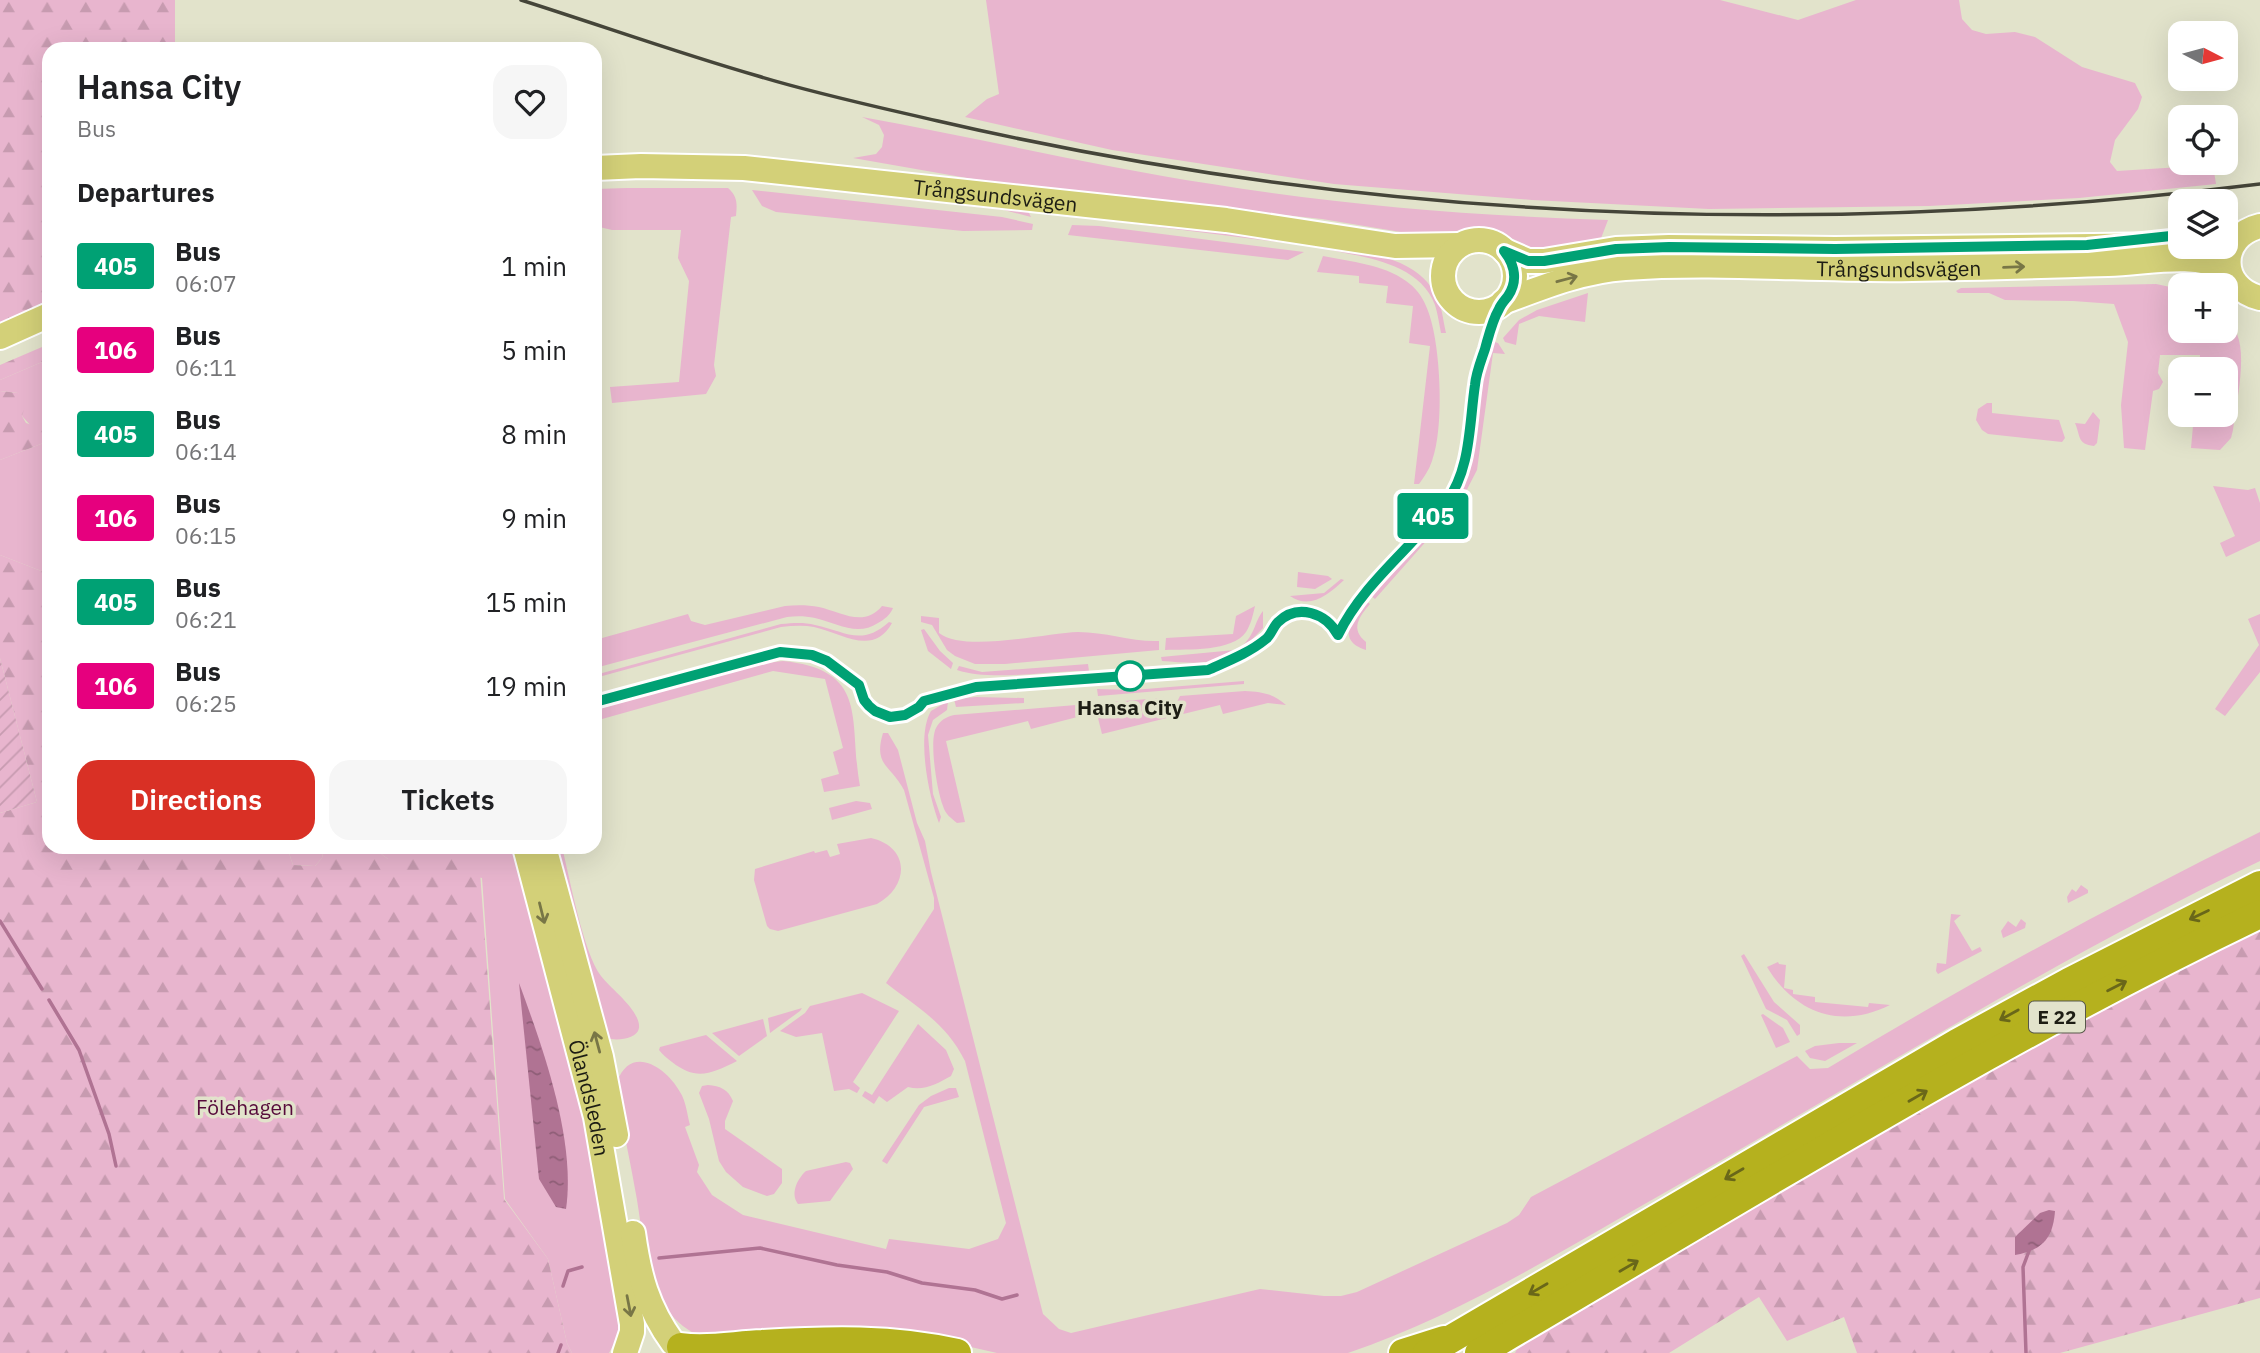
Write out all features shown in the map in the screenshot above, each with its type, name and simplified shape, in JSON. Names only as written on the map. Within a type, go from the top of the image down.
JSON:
[{"type":"highway","name":"E 22","points":[[1427,1353],[1957,1044],[2069,982],[2260,885]]},
{"type":"highway","name":"E 22","points":[[1479,1353],[1971,1065],[2090,1000],[2260,914]]},
{"type":"highway","points":[[1403,1353],[1456,1336]]},
{"type":"highway","points":[[680,1347],[702,1349],[762,1344],[884,1342],[957,1353]]},
{"type":"main road","name":"Trångsundsvägen","points":[[602,169],[641,166],[744,169],[1226,220],[1395,246],[1460,245]]},
{"type":"main road","points":[[2231,273],[2229,257],[2241,232]]},
{"type":"main road","name":"Trångsundsvägen","points":[[2108,244],[2168,236]]},
{"type":"main road","points":[[1476,240],[1491,243],[1504,251],[1510,258],[1514,273],[1512,289],[1503,302],[1490,310],[1474,312],[1453,301],[1443,279],[1445,264],[1460,245],[1476,240]]},
{"type":"main road","name":"Trångsundsvägen","points":[[1504,251],[1528,261],[1544,261],[1616,249],[1669,247],[1835,249],[2168,244]]},
{"type":"main road","name":"Trångsundsvägen","points":[[1395,246],[1443,279]]},
{"type":"main road","name":"Trångsundsvägen","points":[[1503,302],[1560,280],[1626,268],[1679,266],[1912,269],[2132,263],[2195,273]]},
{"type":"main road","name":"Trångsundsvägen","points":[[2238,283],[2252,296],[2260,299]]},
{"type":"main road","points":[[0,337],[42,318]]},
{"type":"main road","name":"Ölandsleden","points":[[527,854],[596,1117],[632,1324],[626,1352]]},
{"type":"main road","name":"Ölandsleden","points":[[546,854],[601,1057],[645,1294],[658,1323],[680,1347]]},
{"type":"main road","name":"Ölandsleden","points":[[626,1352],[633,1344],[650,1339],[680,1347]]},
{"type":"green space","points":[[0,0],[175,0],[175,42],[42,42],[42,318],[0,337]]},
{"type":"green space","points":[[986,0],[1720,0],[1798,20],[1856,0],[1959,0],[1962,19],[1972,30],[1986,34],[2015,32],[2035,37],[2082,67],[2135,83],[2142,97],[2138,109],[2115,140],[2110,162],[2117,171],[2168,168],[2168,175],[2215,175],[2216,184],[2079,198],[1929,206],[1709,209],[1532,200],[1334,184],[1112,150],[965,117],[987,99],[999,94]]},
{"type":"green space","points":[[862,117],[1168,177],[1311,198],[1509,216],[1608,220],[1600,241],[1546,249],[1530,247],[1492,229],[1478,227],[1448,233],[1413,234],[1322,219],[1007,185],[853,158],[876,154],[882,147],[884,135],[879,125]]},
{"type":"green space","points":[[756,178],[1021,207],[1028,211],[1031,217],[1004,210],[751,182]]},
{"type":"green space","points":[[728,188],[735,198],[736,216],[731,217],[714,365],[716,376],[706,394],[612,403],[610,387],[679,382],[689,281],[678,258],[681,230],[602,228],[602,189]]},
{"type":"green space","points":[[752,190],[1002,217],[1033,224],[1032,230],[963,231],[776,212],[762,206]]},
{"type":"green space","points":[[1090,215],[1311,243],[1309,246],[1079,217]]},
{"type":"green space","points":[[1072,225],[1099,226],[1304,252],[1288,260],[1068,235]]},
{"type":"green space","points":[[1340,248],[1381,256],[1407,266],[1418,274],[1428,283],[1438,299],[1446,333],[1441,333],[1435,305],[1418,280],[1391,265],[1331,250]]},
{"type":"green space","points":[[1323,256],[1366,264],[1397,275],[1415,289],[1426,306],[1438,360],[1440,406],[1432,461],[1419,484],[1414,484],[1430,346],[1409,343],[1413,306],[1386,303],[1388,286],[1359,283],[1359,276],[1317,272]]},
{"type":"green space","points":[[2156,284],[2168,286],[2168,343],[2238,343],[2238,337],[2241,368],[2238,395],[2238,357],[2160,355],[2158,373],[2163,382],[2159,389],[2153,391],[2145,450],[2124,448],[2121,405],[2128,342],[2114,304],[2005,300],[1989,293],[1956,291],[1961,288]]},
{"type":"green space","points":[[1588,293],[1585,322],[1539,316],[1519,324],[1516,345],[1505,342],[1503,338],[1519,320],[1537,310]]},
{"type":"green space","points":[[1491,341],[1498,343],[1505,354],[1493,353],[1477,470],[1460,503],[1375,599],[1371,596],[1462,491],[1473,459],[1480,398]]},
{"type":"green space","points":[[42,347],[42,362],[0,380],[0,365]]},
{"type":"green space","points":[[42,362],[42,438],[22,416],[18,393],[0,391],[0,380]]},
{"type":"green space","points":[[0,391],[18,393],[26,403],[22,416],[26,423],[42,428],[42,444],[0,460]]},
{"type":"green space","points":[[1992,403],[1992,413],[2059,420],[2065,438],[2062,442],[1988,434],[1976,420],[1978,409]]},
{"type":"green space","points":[[2093,412],[2100,420],[2097,443],[2094,446],[2082,442],[2075,423],[2085,424]]},
{"type":"green space","points":[[2193,427],[2233,427],[2231,438],[2220,450],[2191,448]]},
{"type":"green space","points":[[42,444],[42,571],[0,555],[0,460]]},
{"type":"green space","points":[[2213,486],[2248,490],[2255,488],[2260,503],[2260,541],[2226,557],[2220,543],[2235,536]]},
{"type":"green space","name":"Fölehagen","points":[[0,555],[42,571],[42,854],[289,854],[293,865],[315,866],[323,854],[381,854],[388,859],[479,858],[504,1199],[548,1259],[567,1343],[572,1353],[0,1353],[0,813],[37,802],[0,658]]},
{"type":"green space","points":[[1298,572],[1328,576],[1332,579],[1315,589],[1297,587]]},
{"type":"green space","points":[[1341,579],[1344,580],[1332,591],[1312,601],[1305,602],[1290,596],[1324,593]]},
{"type":"green space","points":[[1366,601],[1370,604],[1360,618],[1357,628],[1366,642],[1366,650],[1357,646],[1349,634],[1352,621]]},
{"type":"green space","points":[[785,606],[815,606],[852,617],[868,616],[882,606],[893,608],[883,620],[862,629],[847,628],[811,617],[787,617],[602,666],[602,638],[688,614],[691,621],[705,625]]},
{"type":"green space","points":[[1255,606],[1246,632],[1231,643],[1209,648],[1165,650],[1166,638],[1233,634],[1236,616]]},
{"type":"green space","points":[[1263,611],[1263,628],[1242,650],[1241,647]]},
{"type":"green space","points":[[2260,614],[2260,672],[2225,716],[2215,709],[2259,645],[2248,619]]},
{"type":"green space","points":[[921,616],[939,618],[939,633],[951,639],[986,642],[1088,632],[1159,641],[1159,650],[1005,664],[975,664],[947,650],[932,625],[921,622]]},
{"type":"green space","points":[[889,622],[892,623],[876,639],[866,641],[814,627],[781,627],[602,676],[602,673],[781,624],[807,623],[861,636],[879,630]]},
{"type":"green space","points":[[924,629],[940,651],[953,663],[951,669],[928,651],[921,630]]},
{"type":"green space","points":[[1235,650],[1237,653],[1209,662],[1162,661],[1161,657]]},
{"type":"green space","points":[[0,658],[37,802],[0,813]]},
{"type":"green space","points":[[783,661],[811,666],[830,675],[843,688],[854,721],[860,786],[824,792],[821,779],[839,774],[833,752],[843,748],[825,679],[773,671],[602,719],[604,706]]},
{"type":"green space","points":[[1088,664],[1089,671],[1022,675],[987,675],[957,670],[959,666],[982,672]]},
{"type":"green space","points":[[1244,681],[1244,684],[1098,696],[1097,689],[1133,690]]},
{"type":"green space","points":[[1245,691],[1267,694],[1286,705],[1268,703],[1223,714],[1220,705],[1179,715],[1176,704],[1180,696]]},
{"type":"green space","points":[[1024,698],[1024,703],[956,707],[954,699]]},
{"type":"green space","points":[[1160,698],[1166,700],[1171,717],[1102,734],[1097,714],[1031,729],[1028,721],[946,741],[965,822],[957,823],[945,811],[936,778],[933,744],[936,728],[946,718],[954,715]]},
{"type":"green space","points":[[948,701],[947,710],[933,720],[928,735],[933,794],[941,817],[939,823],[928,783],[925,735],[931,711]]},
{"type":"green space","points":[[883,733],[888,733],[898,750],[917,823],[925,841],[1043,1314],[1059,1329],[1071,1333],[1260,1289],[1324,1296],[1357,1292],[1507,1223],[1519,1215],[1531,1197],[1797,1056],[1810,1069],[1828,1068],[2041,945],[2260,832],[2260,861],[2108,938],[1548,1259],[1430,1320],[1348,1353],[997,1353],[914,1334],[704,1338],[684,1327],[669,1312],[651,1275],[617,1082],[623,1070],[631,1064],[648,1063],[658,1068],[674,1083],[686,1108],[690,1125],[685,1127],[699,1165],[697,1172],[712,1195],[743,1215],[886,1249],[889,1239],[969,1249],[998,1239],[1006,1223],[965,1061],[940,1026],[886,983],[934,909],[934,898],[904,790],[882,759],[880,744]]},
{"type":"green space","points":[[856,801],[870,803],[872,809],[832,820],[829,808]]},
{"type":"green space","points":[[871,838],[884,843],[899,858],[900,878],[888,897],[877,904],[778,931],[767,926],[754,880],[755,869],[814,851],[827,850],[830,857],[840,854],[837,844]]},
{"type":"green space","points":[[289,854],[323,854],[315,866],[293,865]]},
{"type":"green space","points":[[381,854],[518,854],[587,1116],[621,1331],[609,1353],[572,1353],[567,1343],[548,1259],[505,1199],[482,878],[388,859]]},
{"type":"green space","points":[[553,854],[564,854],[583,933],[594,965],[638,1021],[639,1028],[634,1035],[620,1039],[606,1038]]},
{"type":"green space","points":[[2081,885],[2088,893],[2068,903],[2067,897],[2072,889],[2076,892]]},
{"type":"green space","points":[[1951,914],[1961,915],[1954,921],[1972,951],[1980,947],[1982,951],[1938,974],[1937,963],[1946,964]]},
{"type":"green space","points":[[2021,919],[2026,923],[2025,928],[2003,938],[2001,931],[2008,921],[2016,927]]},
{"type":"green space","points":[[2260,928],[2260,1298],[2060,1353],[1857,1353],[1844,1317],[1787,1341],[1759,1297],[1669,1353],[1515,1353],[1556,1323],[1983,1073],[2060,1030]]},
{"type":"green space","points":[[1744,954],[1774,1002],[1800,1025],[1800,1034],[1797,1036],[1787,1020],[1766,1009],[1741,956]]},
{"type":"green space","points":[[1778,962],[1786,965],[1784,988],[1793,990],[1793,994],[1815,997],[1815,1002],[1868,1007],[1869,1003],[1890,1005],[1854,1016],[1820,1013],[1791,996],[1778,983],[1767,967]]},
{"type":"green space","points":[[862,993],[899,1011],[853,1082],[860,1088],[857,1093],[849,1089],[834,1091],[822,1033],[796,1037],[780,1031],[805,1013],[810,1006]]},
{"type":"green space","points":[[802,1008],[800,1011],[770,1033],[768,1018]]},
{"type":"green space","points":[[1761,1015],[1783,1028],[1790,1042],[1776,1048]]},
{"type":"green space","points":[[763,1019],[767,1036],[739,1056],[712,1033]]},
{"type":"green space","points":[[918,1024],[946,1050],[954,1069],[951,1076],[925,1087],[908,1087],[887,1102],[879,1096],[874,1104],[862,1096],[865,1091],[872,1095]]},
{"type":"green space","points":[[706,1035],[737,1061],[711,1072],[696,1073],[681,1068],[659,1050],[660,1047]]},
{"type":"green space","points":[[1857,1043],[1825,1061],[1810,1058],[1805,1051],[1815,1046]]},
{"type":"green space","points":[[702,1086],[723,1089],[733,1101],[725,1121],[725,1129],[782,1169],[782,1183],[774,1194],[767,1196],[743,1187],[726,1172],[719,1161],[709,1119],[699,1093]]},
{"type":"green space","points":[[949,1088],[956,1088],[959,1097],[924,1107],[887,1164],[882,1161],[919,1105]]},
{"type":"green space","points":[[850,1163],[853,1169],[830,1201],[798,1204],[796,1187],[806,1171]]},
{"type":"water","points":[[519,983],[547,1065],[562,1124],[568,1182],[566,1209],[556,1207],[539,1179]]},
{"type":"water","points":[[2055,1211],[2054,1220],[2045,1241],[2033,1250],[2015,1255],[2015,1237],[2040,1213]]},
{"type":"waterway","points":[[0,921],[42,989]]},
{"type":"waterway","points":[[49,1000],[79,1050],[109,1134],[116,1166]]},
{"type":"waterway","points":[[659,1258],[760,1248],[837,1265],[887,1272],[922,1283],[975,1290],[1002,1299],[1017,1295]]},
{"type":"waterway","points":[[2026,1353],[2023,1267],[2029,1251]]},
{"type":"waterway","points":[[563,1286],[568,1271],[582,1267]]},
{"type":"waterway","points":[[558,1353],[561,1345]]},
{"type":"railway","points":[[521,0],[780,83],[938,121],[1102,155],[1266,181],[1431,200],[1596,211],[1762,215],[1928,212],[2094,201],[2260,184]]},
{"type":"bus line","name":"405","points":[[602,700],[780,652],[812,655],[827,661],[859,685],[864,700],[875,711],[897,717],[912,712],[924,701],[976,687],[1208,670],[1242,655],[1269,638],[1277,623],[1298,612],[1314,613],[1322,617],[1334,627],[1338,635],[1349,612],[1363,594],[1446,503],[1460,480],[1466,455],[1475,382],[1492,323],[1514,281],[1513,265],[1504,251],[1528,261],[1544,261],[1616,249],[2087,245],[2168,236]]},
{"type":"place","name":"Hansa City","points":[[1130,676]]}]
